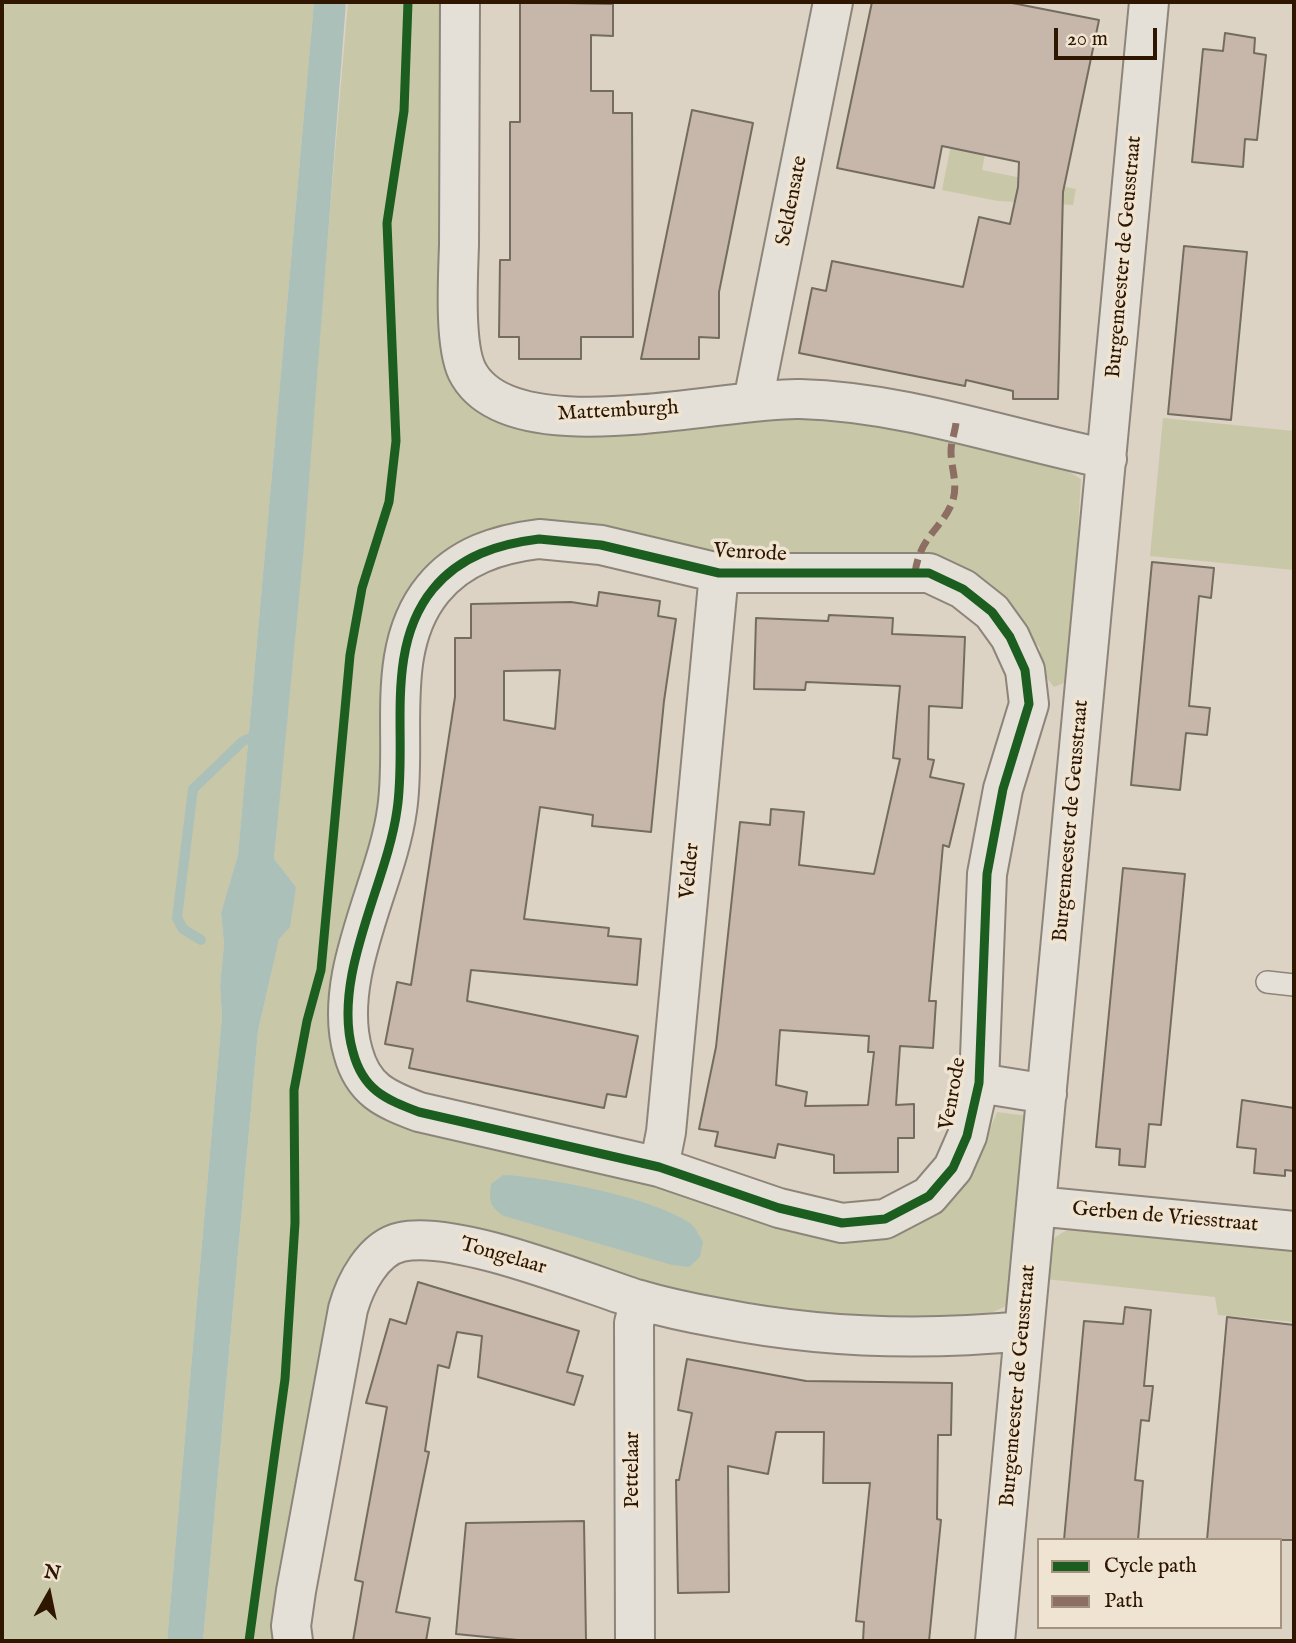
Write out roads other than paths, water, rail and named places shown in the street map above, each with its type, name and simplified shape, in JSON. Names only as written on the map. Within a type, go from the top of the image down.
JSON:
[{"type":"street","name":"Mattemburgh","points":[[460,2],[458,289],[462,356],[476,384],[502,404],[542,415],[613,416],[753,401],[801,399],[876,407],[1107,459]]},
{"type":"street","name":"Seldensate","points":[[753,401],[833,2]]},
{"type":"street","name":"Burgemeester de Geusstraat","points":[[995,1641],[1150,2]]},
{"type":"street","name":"Venrode","points":[[539,539],[601,545],[719,573],[929,573],[963,589],[992,612],[1010,637],[1025,670],[1029,704],[1003,789],[987,874],[979,1083],[967,1136],[953,1168],[929,1196],[886,1219],[842,1223],[779,1208],[659,1167],[419,1112],[382,1098],[360,1072],[352,1049],[351,987],[370,900],[389,847],[397,811],[402,771],[401,686],[406,647],[417,615],[432,590],[456,565],[502,544],[539,539]]},
{"type":"street","name":"Velder","points":[[659,1167],[666,1132],[719,573]]},
{"type":"street","points":[[1029,704],[1082,715]]},
{"type":"street","name":"Venrode","points":[[979,1083],[1047,1094]]},
{"type":"street","name":"Gerben de Vriesstraat","points":[[1036,1206],[1294,1231]]},
{"type":"street","name":"Tongelaar","points":[[293,1641],[296,1591],[348,1309],[355,1285],[370,1263],[399,1242],[436,1239],[640,1300],[718,1318],[803,1332],[930,1337],[1024,1331]]},
{"type":"street","name":"Pettelaar","points":[[635,1641],[634,1323],[640,1300]]},
{"type":"lane","points":[[1267,982],[1294,985]]},
{"type":"water","points":[[314,2],[346,2],[304,546],[274,859],[296,887],[290,927],[279,939],[258,1031],[203,1641],[167,1641],[222,1016],[220,986],[224,944],[221,913],[238,855]]},
{"type":"water","points":[[503,1175],[600,1190],[675,1215],[691,1224],[698,1233],[703,1242],[700,1257],[689,1267],[672,1265],[504,1216],[491,1203],[490,1195],[491,1184]]},
{"type":"waterway","points":[[201,940],[183,929],[177,918],[193,789],[243,741],[260,734]]}]
